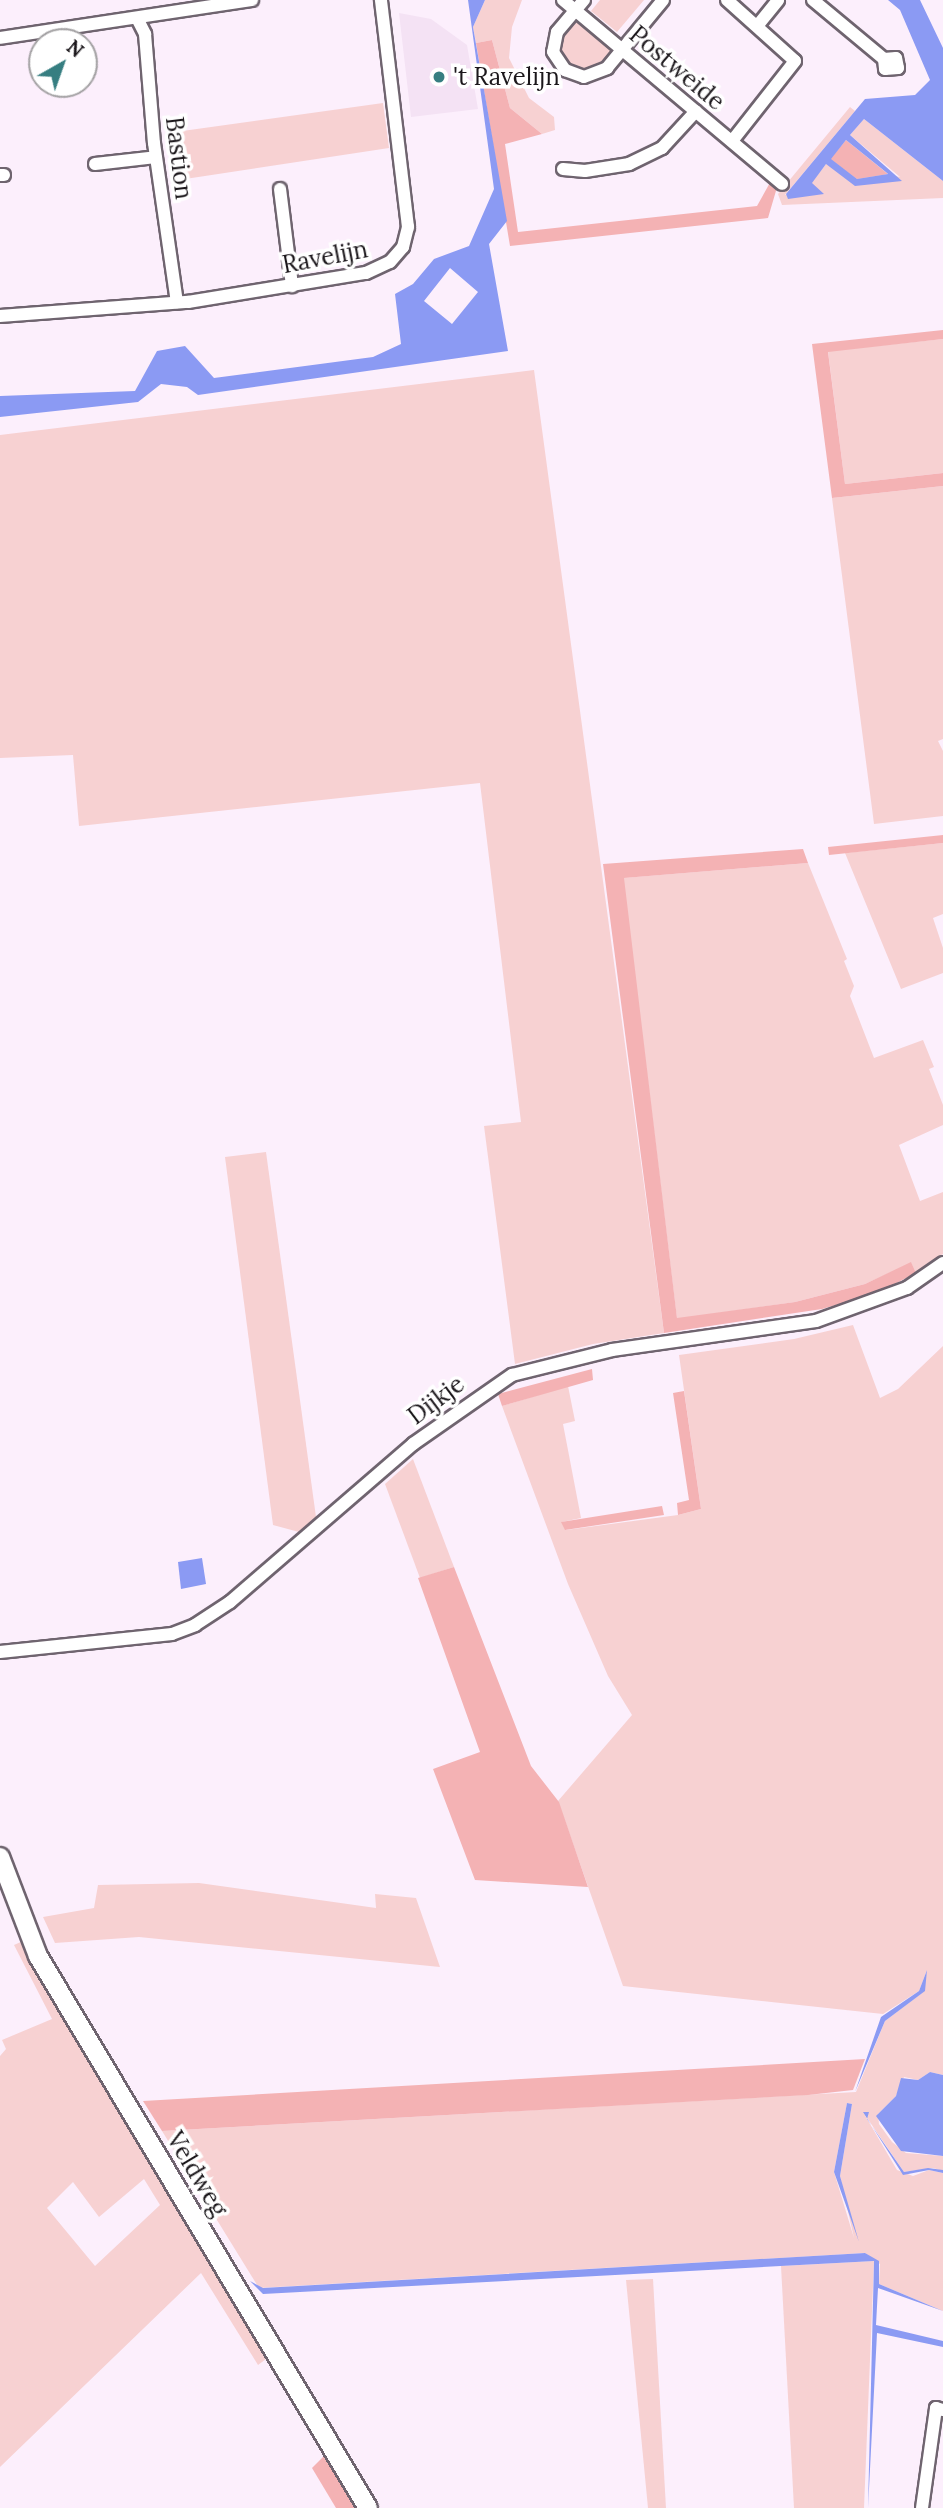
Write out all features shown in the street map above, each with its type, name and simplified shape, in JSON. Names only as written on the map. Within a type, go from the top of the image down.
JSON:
[{"type":"street","points":[[0,38],[138,20],[251,0]]},
{"type":"street","name":"Ravelijn","points":[[0,316],[177,302],[292,285],[381,268],[397,255],[407,237],[399,129],[381,0]]},
{"type":"street","name":"Postweide","points":[[564,0],[580,5],[623,49],[782,184]]},
{"type":"street","points":[[580,5],[555,38],[553,52],[565,71],[595,76],[623,49],[663,0]]},
{"type":"street","name":"Postweide","points":[[727,0],[795,61],[732,141]]},
{"type":"street","points":[[758,25],[778,0]]},
{"type":"street","points":[[813,0],[884,59]]},
{"type":"street","name":"Bastion","points":[[138,20],[145,34],[156,157],[177,302]]},
{"type":"street","points":[[563,169],[585,172],[629,164],[662,148],[696,111]]},
{"type":"street","points":[[95,164],[156,157]]},
{"type":"street","points":[[280,188],[292,285]]},
{"type":"street","name":"Dijkje","points":[[0,1652],[172,1634],[195,1625],[230,1602],[413,1444],[512,1375],[612,1350],[816,1321],[907,1288],[943,1263]]},
{"type":"street","name":"Veldweg","points":[[0,1857],[38,1956],[368,2508]]},
{"type":"street","points":[[922,2508],[936,2409],[943,2410]]},
{"type":"shaded area","points":[[485,0],[522,0],[512,27],[509,58],[529,98],[554,117],[555,130],[542,134],[510,108],[492,40],[476,43],[473,27]]},
{"type":"shaded area","points":[[600,0],[644,0],[617,32],[591,11]]},
{"type":"shaded area","name":"'t Ravelijn","points":[[399,13],[431,19],[467,45],[478,109],[411,117]]},
{"type":"shaded area","points":[[575,16],[617,52],[594,73],[568,67],[558,50],[562,30]]},
{"type":"shaded area","points":[[492,40],[510,108],[542,134],[505,144],[518,232],[757,206],[772,179],[778,184],[768,218],[510,246],[476,43]]},
{"type":"shaded area","points":[[383,103],[389,148],[172,181],[168,133]]},
{"type":"shaded area","points":[[850,107],[855,111],[785,195],[823,194],[811,183],[826,164],[900,177],[850,135],[864,119],[943,181],[943,198],[782,205],[778,194]]},
{"type":"shaded area","points":[[846,140],[888,174],[857,179],[830,159]]},
{"type":"shaded area","points":[[943,330],[943,339],[828,352],[845,484],[943,473],[943,486],[832,498],[812,344]]},
{"type":"shaded area","points":[[943,339],[943,473],[845,484],[828,351]]},
{"type":"shaded area","points":[[534,370],[664,1333],[593,1344],[515,1364],[484,1126],[521,1122],[480,783],[79,826],[73,755],[0,758],[0,435]]},
{"type":"shaded area","points":[[943,486],[943,739],[938,741],[943,751],[943,816],[874,824],[832,498]]},
{"type":"shaded area","points":[[943,835],[943,843],[829,855],[828,847]]},
{"type":"shaded area","points":[[943,843],[943,914],[933,918],[943,948],[943,973],[901,989],[845,853]]},
{"type":"shaded area","points":[[803,849],[808,863],[624,878],[677,1318],[795,1302],[865,1284],[911,1262],[916,1273],[877,1293],[822,1309],[664,1333],[603,864]]},
{"type":"shaded area","points":[[808,863],[847,959],[844,961],[854,986],[850,996],[874,1058],[923,1040],[934,1067],[929,1069],[943,1105],[943,1125],[899,1145],[920,1201],[943,1192],[943,1254],[916,1273],[911,1263],[865,1284],[795,1302],[677,1319],[623,878]]},
{"type":"shaded area","points":[[266,1152],[316,1517],[299,1532],[273,1525],[225,1157]]},
{"type":"shaded area","points":[[853,1325],[880,1398],[898,1389],[943,1346],[943,2075],[930,2072],[918,2080],[904,2077],[896,2096],[878,2114],[879,2124],[892,2142],[906,2153],[943,2156],[943,2171],[933,2168],[904,2172],[863,2112],[897,2170],[913,2176],[929,2170],[943,2173],[943,2311],[879,2284],[880,2264],[865,2253],[259,2288],[162,2131],[856,2092],[885,2021],[922,1993],[927,1970],[919,1991],[883,2014],[623,1986],[558,1801],[632,1715],[608,1676],[568,1584],[502,1406],[568,1386],[575,1421],[563,1424],[581,1518],[562,1522],[566,1530],[678,1515],[701,1509],[679,1355],[794,1339]],"holes":[[[847,2103],[852,2104],[840,2176],[854,2238],[834,2172]]]},
{"type":"shaded area","points":[[592,1369],[593,1380],[502,1406],[498,1394]]},
{"type":"shaded area","points":[[684,1391],[701,1509],[678,1515],[677,1503],[689,1500],[673,1393]]},
{"type":"shaded area","points":[[413,1459],[454,1567],[420,1578],[385,1484]]},
{"type":"shaded area","points":[[662,1506],[664,1515],[565,1530],[561,1522]]},
{"type":"shaded area","points":[[454,1567],[531,1766],[559,1802],[588,1887],[475,1880],[433,1769],[480,1752],[418,1578]]},
{"type":"shaded area","points":[[199,1883],[376,1908],[375,1894],[416,1898],[440,1967],[139,1937],[55,1943],[43,1917],[94,1908],[98,1885]]},
{"type":"shaded area","points":[[23,1941],[270,2356],[258,2365],[201,2273],[0,2467],[0,2056],[6,2049],[2,2040],[52,2019],[14,1945]],"holes":[[[144,2179],[160,2205],[95,2266],[47,2208],[73,2182],[99,2217]]]},
{"type":"shaded area","points":[[865,2059],[853,2090],[808,2095],[162,2131],[143,2101]]},
{"type":"shaded area","points":[[874,2261],[864,2508],[794,2508],[781,2266]]},
{"type":"shaded area","points":[[653,2279],[666,2508],[648,2508],[626,2280]]},
{"type":"shaded area","points":[[329,2451],[363,2508],[336,2508],[312,2468]]},
{"type":"water","points":[[468,0],[485,0],[473,27],[507,221],[489,244],[508,351],[198,395],[187,387],[161,384],[138,402],[0,417],[0,396],[135,391],[157,351],[185,346],[214,378],[373,357],[401,344],[395,294],[413,284],[434,259],[469,246],[494,189]],"holes":[[[450,268],[478,292],[452,324],[424,301]]]},
{"type":"water","points":[[888,0],[920,0],[943,48],[943,181],[864,119],[850,135],[902,181],[855,186],[826,164],[812,183],[824,194],[788,199],[786,194],[865,99],[915,95],[930,80],[900,10]],"holes":[[[846,140],[888,174],[857,179],[831,159]]]},
{"type":"water","points":[[202,1558],[206,1584],[181,1589],[178,1562]]},
{"type":"water","points":[[927,1970],[925,1991],[885,2021],[855,2092],[881,2017],[919,1991]]},
{"type":"water","points":[[930,2072],[943,2075],[943,2156],[901,2151],[876,2116],[896,2096],[901,2078],[918,2080]]},
{"type":"water","points":[[847,2103],[852,2104],[840,2176],[859,2242],[834,2172]]},
{"type":"water","points":[[872,2126],[904,2172],[928,2168],[943,2170],[943,2173],[929,2170],[903,2175]]},
{"type":"water","points":[[865,2253],[879,2261],[879,2284],[943,2311],[878,2288],[876,2325],[943,2341],[943,2347],[877,2333],[868,2508],[874,2261],[263,2294],[250,2281],[263,2288]]},
{"type":"place","name":"'t Ravelijn","points":[[439,77]]}]
